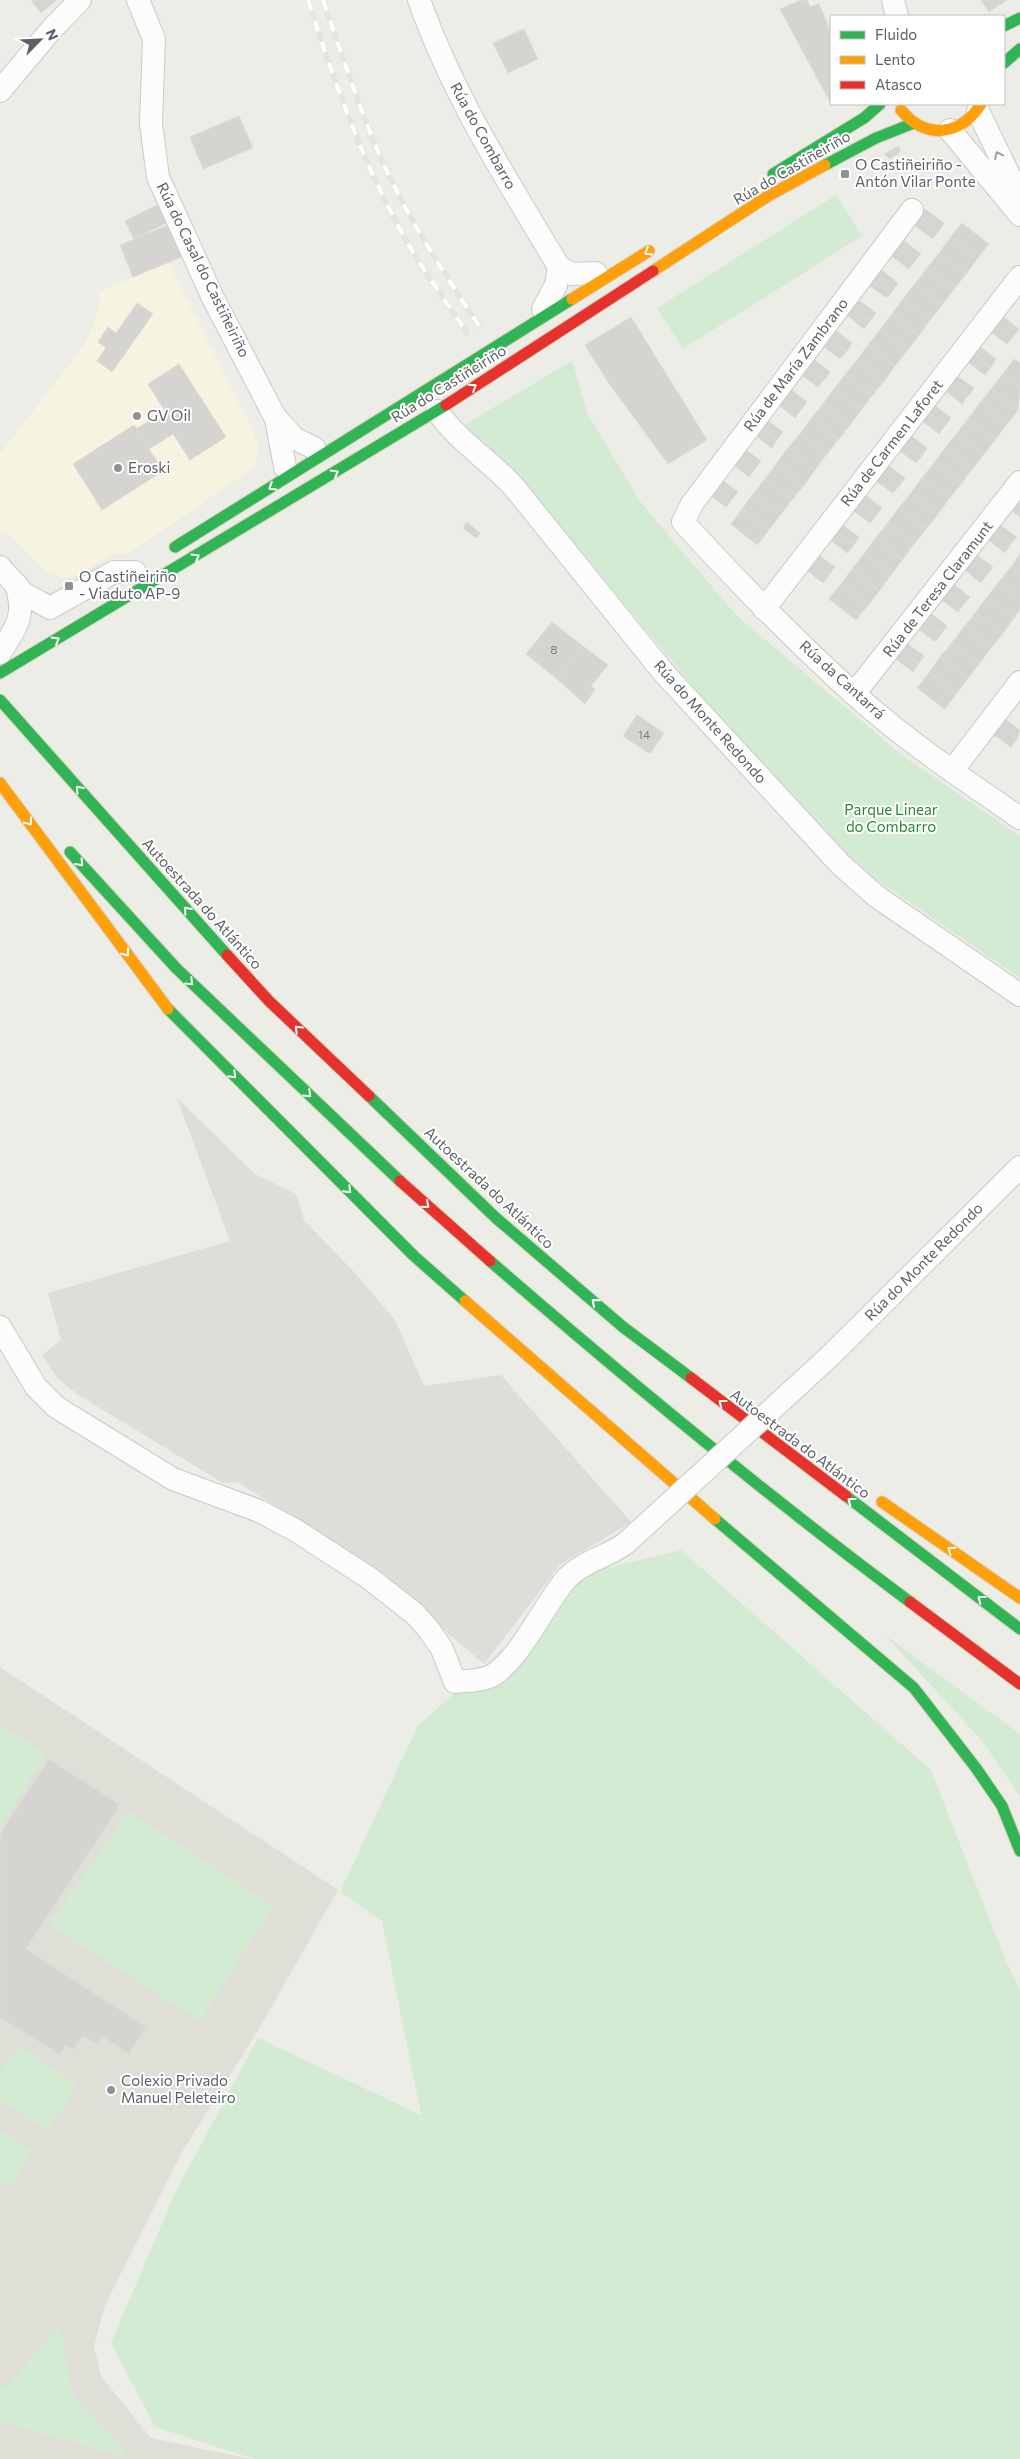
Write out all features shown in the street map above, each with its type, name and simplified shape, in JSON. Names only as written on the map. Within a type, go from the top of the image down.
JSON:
[{"type":"main road","points":[[1005,26],[1020,18]]},
{"type":"main road","points":[[1005,62],[1020,49]]},
{"type":"main road","name":"Rúa do Castiñeiriño","points":[[764,180],[864,118],[879,105]]},
{"type":"main road","points":[[899,105],[914,123],[937,131],[950,130],[966,123],[980,107]]},
{"type":"main road","name":"Rúa do Castiñeiriño","points":[[0,673],[437,411],[768,196],[876,138],[914,123]]},
{"type":"main road","name":"Rúa do Castiñeiriño","points":[[169,551],[656,246]]},
{"type":"main road","points":[[84,602],[140,568]]},
{"type":"main road","name":"Autoestrada do Atlántico","points":[[2,703],[269,1001],[496,1218],[623,1327],[1020,1629]]},
{"type":"main road","points":[[0,775],[52,832]]},
{"type":"main road","points":[[0,783],[165,1006],[414,1256],[722,1525],[914,1688],[976,1768],[1002,1806],[1020,1851]]},
{"type":"main road","points":[[65,846],[176,968],[421,1201],[604,1359],[799,1519],[1020,1684]]},
{"type":"main road","points":[[371,1098],[477,1183]]},
{"type":"main road","points":[[753,1406],[776,1424]]},
{"type":"main road","points":[[870,1494],[1020,1598]]},
{"type":"street","points":[[0,91],[51,30],[80,0]]},
{"type":"street","name":"Rúa do Casal do Castiñeiriño","points":[[138,0],[154,39],[152,124],[158,177],[213,298],[275,417],[294,438],[314,448]]},
{"type":"street","name":"Rúa do Combarro","points":[[419,0],[437,50],[486,147],[559,267]]},
{"type":"street","points":[[980,107],[1020,198]]},
{"type":"street","points":[[950,130],[1020,215]]},
{"type":"street","name":"Rúa de María Zambrano","points":[[683,522],[698,496],[912,210]]},
{"type":"street","points":[[543,309],[556,285],[559,267],[572,274],[596,272]]},
{"type":"street","name":"Rúa de Carmen Laforet","points":[[764,609],[1020,277]]},
{"type":"street","name":"Rúa do Monte Redondo","points":[[437,411],[449,428],[493,465],[514,487],[664,673],[840,864],[876,896],[1020,995]]},
{"type":"street","name":"Rúa do Casal do Castiñeiriño","points":[[275,417],[285,467]]},
{"type":"street","name":"Rúa de Teresa Claramunt","points":[[854,694],[1020,482]]},
{"type":"street","name":"Rúa da Cantarrá","points":[[683,522],[764,609],[854,694],[952,771],[1020,818]]},
{"type":"street","points":[[0,566],[23,593],[50,608]]},
{"type":"street","points":[[9,645],[50,608],[114,572],[140,568]]},
{"type":"street","points":[[9,645],[20,618],[22,602],[16,584]]},
{"type":"street","points":[[952,771],[1020,682]]},
{"type":"street","name":"Rúa do Monte Redondo","points":[[0,1327],[36,1387],[56,1408],[173,1479],[259,1511],[294,1530],[354,1568],[415,1614],[442,1649],[456,1682],[487,1678],[499,1672],[509,1662],[548,1603],[568,1578],[593,1560],[612,1553],[626,1544],[829,1357],[1020,1167]]},
{"type":"shaded area","name":"GV Oil","points":[[168,262],[252,429],[259,448],[256,463],[252,469],[129,553],[115,554],[73,577],[63,578],[47,572],[5,531],[0,534],[0,454],[82,348],[93,327],[100,302],[99,292]]},
{"type":"shaded area","points":[[177,1098],[255,1174],[296,1194],[304,1220],[356,1274],[395,1320],[424,1386],[501,1375],[631,1522],[560,1565],[484,1664],[362,1560],[237,1482],[223,1483],[80,1396],[58,1379],[42,1355],[61,1340],[48,1293],[230,1241]]},
{"type":"shaded area","name":"Colexio Privado Manuel Peleteiro","points":[[0,1667],[338,1890],[260,2027],[182,2152],[105,2305],[94,2346],[101,2376],[151,2438],[250,2459],[0,2459]]},
{"type":"green space","points":[[836,195],[862,236],[683,349],[657,308]]},
{"type":"green space","name":"Parque Linear do Combarro","points":[[572,361],[588,415],[639,500],[736,615],[903,756],[1020,836],[1020,978],[851,862],[738,740],[509,466],[464,425]]},
{"type":"green space","points":[[681,1550],[931,1770],[1007,1964],[1020,1989],[1020,2459],[255,2459],[155,2427],[111,2343],[175,2193],[258,2038],[421,2115],[382,1921],[340,1892],[417,1727],[586,1573]]},
{"type":"green space","points":[[885,1635],[1020,1734],[1020,1796],[982,1741]]},
{"type":"green space","points":[[0,1724],[46,1753],[0,1829]]},
{"type":"green space","points":[[128,1811],[274,1906],[200,2021],[49,1925]]},
{"type":"green space","points":[[19,2045],[78,2085],[47,2131],[0,2101],[0,2072]]},
{"type":"green space","points":[[0,2130],[32,2151],[10,2188],[0,2182]]},
{"type":"green space","points":[[60,2326],[72,2393],[132,2459],[0,2422],[0,2385],[5,2388]]},
{"type":"building","points":[[31,0],[57,0],[41,13]]},
{"type":"building","points":[[801,0],[807,0],[810,7],[819,4],[830,31],[830,100],[829,100],[780,9]]},
{"type":"building","points":[[981,0],[1007,0],[989,12]]},
{"type":"building","points":[[524,29],[538,59],[508,73],[493,43]]},
{"type":"building","points":[[239,116],[253,148],[203,169],[190,137]]},
{"type":"building","points":[[899,146],[900,152],[890,159],[884,154]]},
{"type":"building","points":[[157,205],[166,223],[134,239],[125,221]]},
{"type":"building","points":[[925,209],[944,223],[939,231],[919,216]]},
{"type":"building","points":[[919,216],[939,231],[933,239],[913,224]]},
{"type":"building","points":[[173,223],[186,255],[133,277],[120,245]]},
{"type":"building","points":[[962,223],[989,244],[977,259],[950,238]]},
{"type":"building","points":[[950,238],[977,259],[966,274],[939,253]]},
{"type":"building","points":[[902,239],[921,254],[915,261],[896,247]]},
{"type":"building","points":[[896,247],[915,261],[909,269],[890,255]]},
{"type":"building","points":[[939,253],[966,274],[954,289],[927,268]]},
{"type":"building","points":[[879,268],[898,283],[893,290],[873,276]]},
{"type":"building","points":[[927,268],[954,289],[942,305],[915,284]]},
{"type":"building","points":[[873,276],[893,290],[887,298],[867,284]]},
{"type":"building","points":[[915,284],[942,305],[930,320],[903,299]]},
{"type":"building","points":[[857,299],[876,313],[870,321],[851,307]]},
{"type":"building","points":[[903,299],[930,320],[919,335],[892,314]]},
{"type":"building","points":[[137,303],[153,314],[112,372],[97,361],[106,348],[98,342],[108,327],[116,333]]},
{"type":"building","points":[[851,307],[870,321],[864,329],[845,314]]},
{"type":"building","points":[[892,314],[919,335],[907,351],[880,330]]},
{"type":"building","points":[[1000,314],[1019,329],[1013,337],[994,322]]},
{"type":"building","points":[[631,317],[707,440],[668,464],[608,382],[585,345]]},
{"type":"building","points":[[994,322],[1013,337],[1007,344],[988,330]]},
{"type":"building","points":[[833,328],[852,343],[847,351],[827,336]]},
{"type":"building","points":[[880,330],[907,351],[895,366],[868,345]]},
{"type":"building","points":[[827,336],[847,351],[840,359],[821,344]]},
{"type":"building","points":[[977,344],[996,359],[991,367],[972,352]]},
{"type":"building","points":[[868,345],[895,366],[884,381],[857,360]]},
{"type":"building","points":[[972,352],[991,367],[985,375],[965,360]]},
{"type":"building","points":[[811,357],[830,372],[824,380],[805,365]]},
{"type":"building","points":[[1014,359],[1020,363],[1020,387],[1003,374]]},
{"type":"building","points":[[857,360],[884,381],[872,396],[845,375]]},
{"type":"building","points":[[179,364],[226,437],[190,460],[173,434],[149,449],[136,429],[165,411],[148,384]]},
{"type":"building","points":[[805,365],[824,380],[818,387],[799,373]]},
{"type":"building","points":[[954,374],[974,388],[968,396],[949,382]]},
{"type":"building","points":[[1003,374],[1020,387],[1018,410],[991,389]]},
{"type":"building","points":[[845,375],[872,396],[861,410],[834,389]]},
{"type":"building","points":[[949,382],[968,396],[962,404],[943,389]]},
{"type":"building","points":[[788,387],[807,402],[801,410],[782,395]]},
{"type":"building","points":[[834,389],[861,410],[850,425],[823,404]]},
{"type":"building","points":[[991,389],[1018,410],[1007,424],[980,403]]},
{"type":"building","points":[[782,395],[801,410],[795,418],[776,403]]},
{"type":"building","points":[[932,403],[951,418],[945,426],[925,411]]},
{"type":"building","points":[[980,403],[1007,424],[995,440],[968,419]]},
{"type":"building","points":[[823,404],[850,425],[838,440],[811,419]]},
{"type":"building","points":[[925,411],[945,426],[939,434],[920,419]]},
{"type":"building","points":[[764,418],[783,432],[777,440],[758,425]]},
{"type":"building","points":[[811,419],[838,440],[826,455],[800,434]]},
{"type":"building","points":[[968,419],[995,440],[984,454],[957,433]]},
{"type":"building","name":"Eroski","points":[[134,425],[163,471],[102,510],[73,464]]},
{"type":"building","points":[[758,425],[777,440],[772,448],[752,433]]},
{"type":"building","points":[[908,433],[927,448],[922,456],[903,441]]},
{"type":"building","points":[[957,433],[984,454],[972,469],[945,448]]},
{"type":"building","points":[[800,434],[826,455],[815,470],[788,448]]},
{"type":"building","points":[[903,441],[922,456],[916,463],[897,449]]},
{"type":"building","points":[[742,447],[761,461],[755,469],[736,454]]},
{"type":"building","points":[[788,448],[815,470],[804,485],[776,464]]},
{"type":"building","points":[[945,448],[972,469],[961,484],[934,463]]},
{"type":"building","points":[[736,454],[755,469],[749,477],[730,462]]},
{"type":"building","points":[[885,463],[905,478],[899,486],[879,471]]},
{"type":"building","points":[[934,463],[961,484],[949,499],[922,478]]},
{"type":"building","points":[[776,464],[804,485],[792,500],[765,479]]},
{"type":"building","points":[[879,471],[899,486],[893,493],[873,479]]},
{"type":"building","points":[[719,477],[738,492],[732,499],[713,485]]},
{"type":"building","points":[[922,478],[949,499],[938,514],[911,493]]},
{"type":"building","points":[[765,479],[792,500],[780,515],[753,494]]},
{"type":"building","points":[[713,485],[732,499],[726,507],[707,493]]},
{"type":"building","points":[[863,493],[882,508],[876,516],[857,501]]},
{"type":"building","points":[[911,493],[938,514],[926,529],[899,508]]},
{"type":"building","points":[[753,494],[780,515],[769,530],[742,509]]},
{"type":"building","points":[[1014,500],[1020,505],[1020,517],[1008,508]]},
{"type":"building","points":[[857,501],[876,516],[870,523],[851,509]]},
{"type":"building","points":[[899,508],[926,529],[914,544],[887,524]]},
{"type":"building","points":[[742,509],[769,530],[757,545],[731,524]]},
{"type":"building","points":[[467,522],[480,533],[476,538],[463,528]]},
{"type":"building","points":[[840,523],[859,537],[854,545],[834,530]]},
{"type":"building","points":[[997,523],[1017,537],[1010,545],[991,530]]},
{"type":"building","points":[[887,524],[914,544],[902,560],[875,539]]},
{"type":"building","points":[[834,530],[854,545],[847,553],[828,538]]},
{"type":"building","points":[[991,530],[1010,545],[1005,553],[986,538]]},
{"type":"building","points":[[875,539],[902,560],[891,575],[864,554]]},
{"type":"building","points":[[816,553],[835,567],[829,575],[810,560]]},
{"type":"building","points":[[974,553],[993,567],[987,575],[968,560]]},
{"type":"building","points":[[864,554],[891,575],[879,591],[852,569]]},
{"type":"building","points":[[1020,554],[1020,574],[1011,567]]},
{"type":"building","points":[[810,560],[829,575],[823,583],[804,568]]},
{"type":"building","points":[[968,560],[987,575],[981,583],[962,568]]},
{"type":"building","points":[[1011,567],[1020,574],[1020,599],[998,583]]},
{"type":"building","points":[[852,569],[879,591],[868,605],[841,584]]},
{"type":"building","points":[[951,582],[970,597],[964,604],[945,590]]},
{"type":"building","points":[[998,583],[1020,599],[1020,610],[1014,618],[987,597]]},
{"type":"building","points":[[841,584],[868,605],[856,620],[829,599]]},
{"type":"building","points":[[945,590],[964,604],[958,612],[939,598]]},
{"type":"building","points":[[987,597],[1014,618],[1003,633],[976,612]]},
{"type":"building","points":[[928,611],[947,626],[941,634],[922,619]]},
{"type":"building","points":[[976,612],[1003,633],[991,648],[964,627]]},
{"type":"building","points":[[922,619],[941,634],[935,642],[916,627]]},
{"type":"building","points":[[552,622],[583,646],[557,679],[526,654]]},
{"type":"building","points":[[964,627],[991,648],[979,664],[952,643]]},
{"type":"building","points":[[905,642],[924,656],[918,664],[899,650]]},
{"type":"building","points":[[952,643],[979,664],[968,678],[940,657]]},
{"type":"building","points":[[583,646],[608,665],[591,686],[595,689],[585,704],[557,679]]},
{"type":"building","points":[[899,650],[918,664],[913,672],[893,657]]},
{"type":"building","points":[[940,657],[968,678],[956,694],[929,673]]},
{"type":"building","points":[[929,673],[956,694],[945,709],[917,688]]},
{"type":"building","points":[[637,715],[664,733],[650,754],[623,736]]},
{"type":"building","points":[[1003,717],[1020,730],[1017,739],[997,725]]},
{"type":"building","points":[[997,725],[1017,739],[1011,747],[991,733]]},
{"type":"building","points":[[49,1759],[120,1805],[26,1949],[146,2027],[129,2054],[102,2036],[96,2044],[83,2036],[73,2050],[66,2045],[60,2055],[0,2017],[0,1834]]},
{"type":"railway","points":[[308,0],[340,95],[379,188],[417,258],[467,333]]},
{"type":"railway","points":[[323,0],[359,104],[394,186],[441,267],[479,326]]},
{"type":"traffic: fast","points":[[1005,26],[1020,18]]},
{"type":"traffic: fast","points":[[1005,62],[1020,49]]},
{"type":"traffic: fast","points":[[773,174],[864,118],[879,105]]},
{"type":"traffic: fast","points":[[825,165],[876,138],[914,123]]},
{"type":"traffic: fast","points":[[175,547],[572,299]]},
{"type":"traffic: fast","points":[[0,673],[446,405]]},
{"type":"traffic: fast","points":[[0,700],[227,955]]},
{"type":"traffic: fast","points":[[70,852],[176,968],[400,1181]]},
{"type":"traffic: fast","points":[[168,1009],[414,1256],[465,1301]]},
{"type":"traffic: fast","points":[[369,1096],[496,1218],[623,1327],[691,1378]]},
{"type":"traffic: fast","points":[[490,1261],[697,1435],[802,1520],[910,1602]]},
{"type":"traffic: fast","points":[[846,1496],[1020,1629]]},
{"type":"traffic: fast","points":[[715,1519],[914,1688],[976,1768],[1002,1806],[1020,1851]]},
{"type":"traffic: slow","points":[[901,110],[911,120],[921,126],[932,130],[942,130],[953,128],[963,123],[973,115],[980,105]]},
{"type":"traffic: slow","points":[[653,271],[768,196],[825,165]]},
{"type":"traffic: slow","points":[[572,299],[649,251]]},
{"type":"traffic: slow","points":[[0,783],[168,1009]]},
{"type":"traffic: slow","points":[[465,1301],[715,1519]]},
{"type":"traffic: slow","points":[[882,1502],[1020,1598]]},
{"type":"traffic: jam","points":[[446,405],[653,271]]},
{"type":"traffic: jam","points":[[227,955],[269,1001],[369,1096]]},
{"type":"traffic: jam","points":[[400,1181],[490,1261]]},
{"type":"traffic: jam","points":[[691,1378],[846,1496]]},
{"type":"traffic: jam","points":[[910,1602],[1020,1684]]},
{"type":"place","name":"O Castiñeiriño - Antón Vilar Ponte","points":[[845,174]]},
{"type":"place","name":"GV Oil","points":[[137,416]]},
{"type":"place","name":"Eroski","points":[[118,468]]},
{"type":"place","name":"O Castiñeiriño - Viaduto AP-9","points":[[69,586]]},
{"type":"place","name":"Colexio Privado Manuel Peleteiro","points":[[111,2090]]}]
